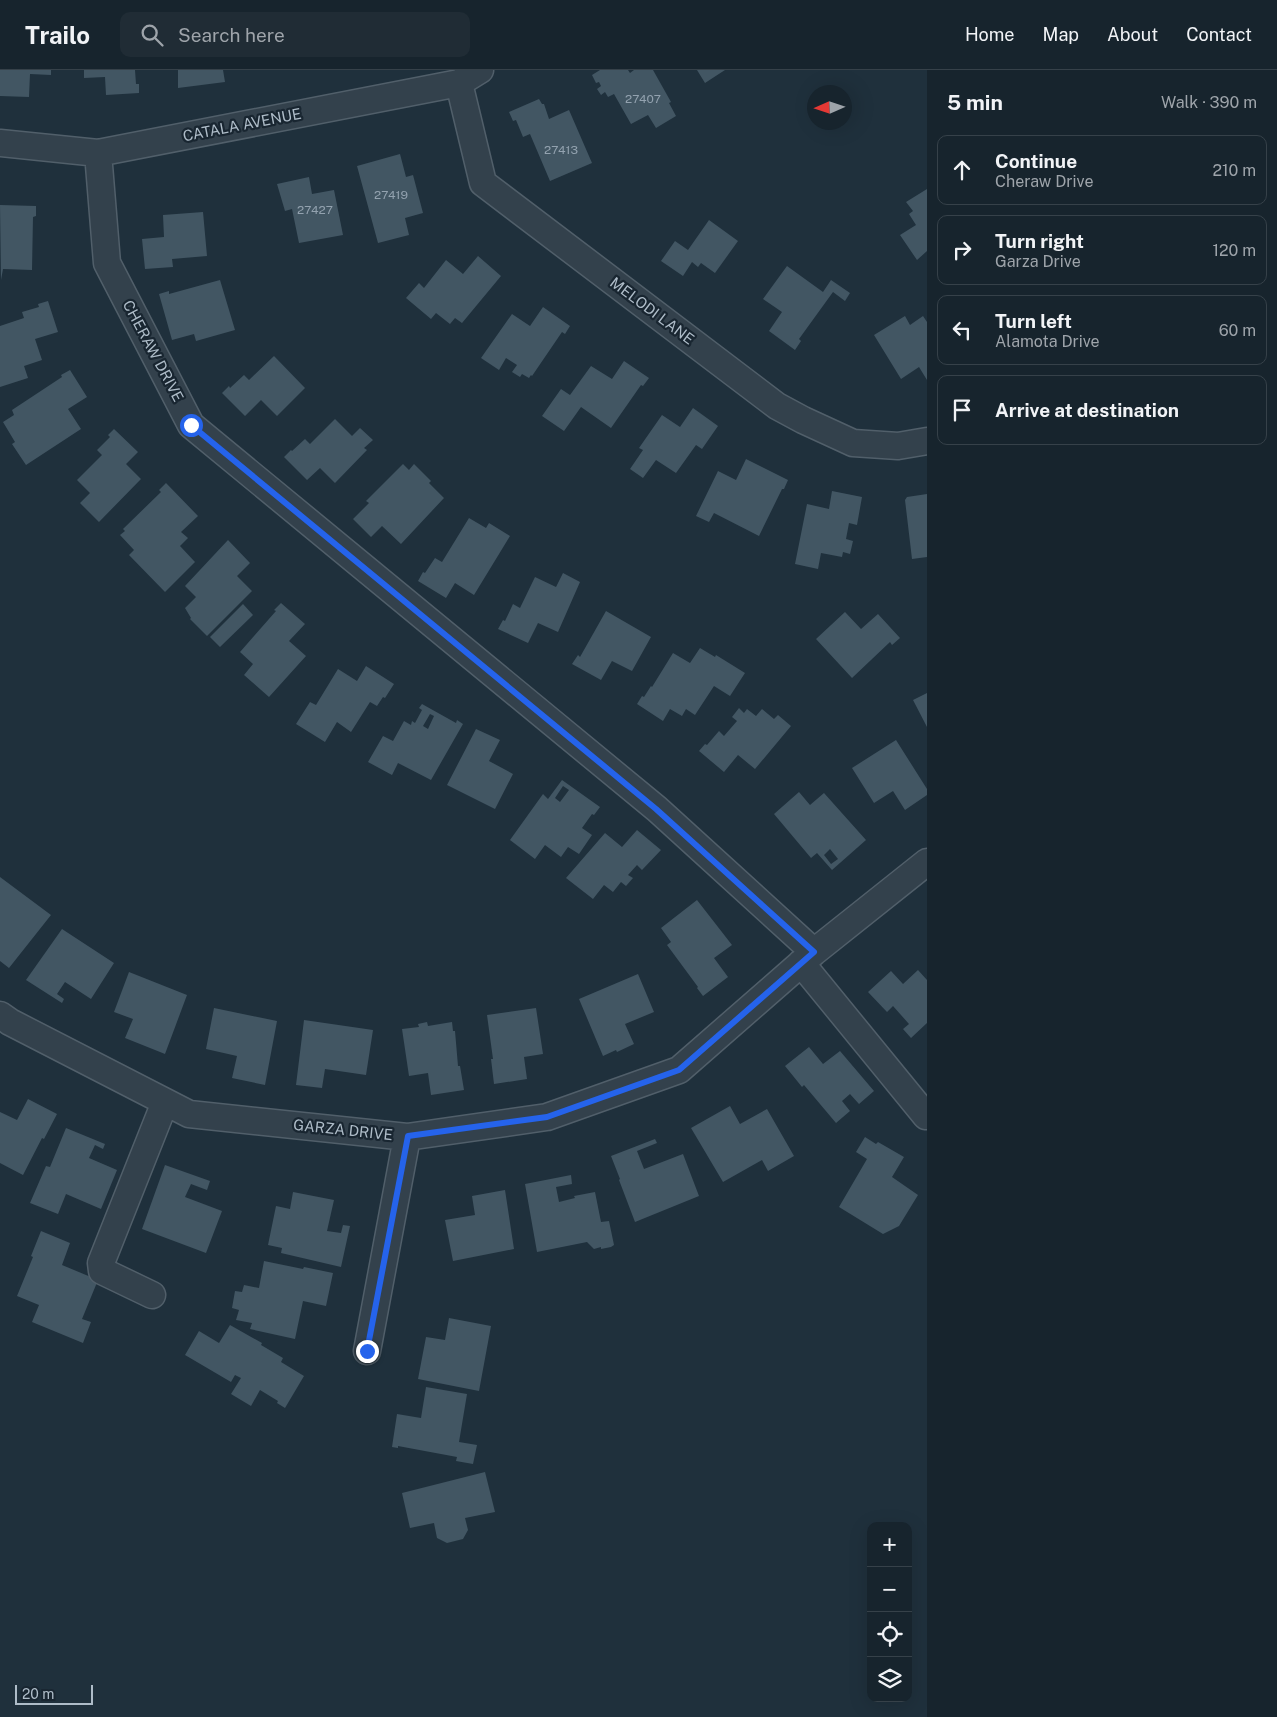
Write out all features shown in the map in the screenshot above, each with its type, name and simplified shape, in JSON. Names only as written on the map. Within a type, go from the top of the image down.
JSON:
[{"type":"street","name":"CATALA AVENUE","points":[[0,143],[98,153],[469,77]]},
{"type":"street","name":"MELODI LANE","points":[[469,77],[483,183],[777,406],[803,420],[853,442],[898,446],[927,441]]},
{"type":"street","name":"CHERAW DRIVE","points":[[98,153],[107,263],[191,425],[656,809],[808,958],[926,1116]]},
{"type":"street","name":"GARZA DRIVE","points":[[0,1014],[10,1022],[189,1114],[408,1136],[547,1117],[679,1070],[808,958],[927,862]]},
{"type":"street","points":[[152,1295],[102,1271],[101,1263],[165,1102]]},
{"type":"street","points":[[367,1351],[408,1136]]},
{"type":"building","points":[[0,70],[51,70],[51,75],[30,74],[29,97],[0,96]]},
{"type":"building","points":[[84,70],[135,70],[136,84],[139,84],[139,93],[106,95],[105,77],[84,78]]},
{"type":"building","points":[[178,70],[223,70],[225,82],[178,88]]},
{"type":"building","points":[[600,70],[628,70],[630,73],[634,70],[653,70],[671,102],[669,103],[676,116],[656,128],[648,115],[631,124],[614,94],[608,97],[605,92],[601,95],[597,89],[601,86],[599,82],[596,83],[592,75]]},
{"type":"building","points":[[697,70],[725,70],[705,83]]},
{"type":"building","points":[[539,99],[544,104],[549,119],[569,110],[592,163],[550,181],[530,134],[523,137],[516,120],[513,121],[509,112]]},
{"type":"building","points":[[400,154],[406,177],[413,175],[423,213],[405,218],[409,235],[378,243],[357,166]]},
{"type":"building","points":[[309,177],[312,194],[334,190],[343,235],[299,243],[292,209],[285,211],[277,184]]},
{"type":"building","points":[[927,189],[927,251],[917,260],[900,235],[916,225],[909,214],[913,211],[906,202]]},
{"type":"building","points":[[0,205],[36,206],[36,216],[33,217],[32,270],[3,269],[1,280]]},
{"type":"building","points":[[203,212],[207,256],[172,259],[173,267],[145,269],[142,239],[164,237],[163,215]]},
{"type":"building","points":[[709,220],[738,241],[715,273],[701,263],[698,267],[692,262],[683,276],[661,261],[675,241],[688,250]]},
{"type":"building","points":[[478,256],[501,276],[462,323],[455,318],[450,324],[436,313],[431,319],[406,298],[419,283],[424,288],[446,260],[463,274]]},
{"type":"building","points":[[787,266],[823,292],[831,280],[850,293],[845,301],[833,292],[799,339],[801,341],[795,350],[769,331],[782,312],[763,299]]},
{"type":"building","points":[[220,280],[235,330],[196,341],[194,334],[172,340],[159,294],[169,291],[169,294]]},
{"type":"building","points":[[48,301],[58,332],[35,339],[42,360],[24,366],[28,378],[0,387],[0,326],[24,318],[22,312],[39,307],[38,304]]},
{"type":"building","points":[[543,307],[570,326],[565,334],[562,332],[532,376],[529,378],[522,374],[520,377],[512,372],[517,365],[506,358],[499,370],[481,358],[512,314],[530,326]]},
{"type":"building","points":[[905,316],[910,325],[923,316],[927,322],[927,380],[919,367],[901,379],[874,335]]},
{"type":"building","points":[[274,356],[305,388],[277,416],[261,400],[245,416],[222,393],[244,375],[249,380]]},
{"type":"building","points":[[624,361],[649,378],[643,386],[641,385],[611,428],[581,407],[564,431],[542,416],[561,389],[570,395],[591,366],[612,379]]},
{"type":"building","points":[[70,370],[87,397],[68,409],[81,429],[26,465],[12,444],[15,442],[3,422],[14,415],[12,410]]},
{"type":"building","points":[[693,408],[718,426],[702,449],[696,445],[676,473],[656,460],[643,478],[630,469],[643,450],[639,448],[662,415],[680,427]]},
{"type":"building","points":[[335,419],[352,436],[360,428],[373,440],[364,448],[367,450],[335,483],[320,468],[307,480],[284,457],[305,439],[310,444]]},
{"type":"building","points":[[114,429],[138,452],[126,464],[141,479],[99,522],[80,503],[90,493],[77,480],[102,455],[97,450],[110,437],[108,435]]},
{"type":"building","points":[[746,459],[788,480],[759,536],[714,513],[709,522],[696,516],[718,471],[736,480]]},
{"type":"building","points":[[403,464],[409,470],[414,464],[444,498],[401,544],[382,526],[371,537],[353,519],[369,503],[366,501]]},
{"type":"building","points":[[166,483],[198,516],[181,532],[188,538],[180,546],[195,562],[165,592],[129,555],[134,550],[120,535],[125,531],[123,529],[161,492],[159,490]]},
{"type":"building","points":[[832,491],[862,497],[857,525],[849,523],[846,539],[853,541],[850,554],[843,552],[842,557],[821,553],[818,569],[795,564],[807,504],[829,509]]},
{"type":"building","points":[[927,494],[927,557],[912,559],[905,500],[907,497]]},
{"type":"building","points":[[469,518],[486,528],[489,523],[510,536],[474,595],[455,583],[446,598],[418,581],[435,558],[442,562]]},
{"type":"building","points":[[228,540],[250,563],[237,576],[252,591],[207,636],[190,619],[185,608],[196,597],[185,586]]},
{"type":"building","points":[[563,573],[580,582],[558,632],[538,623],[528,643],[498,629],[503,620],[505,621],[513,604],[520,608],[535,577],[556,587]]},
{"type":"building","points":[[281,603],[305,624],[289,641],[306,656],[269,697],[244,675],[253,664],[240,652]]},
{"type":"building","points":[[243,604],[253,615],[220,647],[210,637]]},
{"type":"building","points":[[606,611],[651,637],[632,671],[612,661],[601,680],[572,664],[578,655],[580,657]]},
{"type":"building","points":[[845,612],[861,629],[878,614],[900,638],[892,645],[890,642],[852,678],[816,639]]},
{"type":"building","points":[[700,648],[715,657],[716,655],[745,673],[730,696],[714,686],[695,715],[686,709],[682,716],[670,709],[663,721],[637,704],[642,696],[644,697],[652,687],[673,653],[690,663]]},
{"type":"building","points":[[366,666],[394,684],[377,706],[370,702],[351,732],[337,722],[325,742],[296,724],[310,702],[316,705],[338,669],[357,681]]},
{"type":"building","points":[[927,693],[927,727],[913,700]]},
{"type":"building","points":[[422,704],[456,723],[457,720],[463,724],[431,780],[398,763],[392,775],[368,762],[383,736],[393,741],[404,721],[411,725],[412,721],[415,723],[422,710],[419,708]],"holes":[[[430,714],[434,716],[428,729],[423,726]]]},
{"type":"building","points":[[739,708],[744,713],[747,709],[756,716],[762,709],[774,719],[778,715],[791,726],[755,769],[738,755],[724,772],[699,751],[719,731],[724,736],[737,721],[732,717]]},
{"type":"building","points":[[476,729],[500,740],[489,761],[513,774],[495,809],[447,785]]},
{"type":"building","points":[[896,740],[927,789],[927,795],[905,810],[893,791],[874,803],[852,768]]},
{"type":"building","points":[[562,780],[600,807],[594,815],[592,814],[582,828],[592,835],[579,854],[568,847],[561,857],[545,845],[535,859],[510,840],[543,794],[548,799]],"holes":[[[563,786],[569,790],[560,802],[555,798]]]},
{"type":"building","points":[[799,792],[810,805],[824,793],[866,840],[832,870],[817,853],[811,858],[774,814]],"holes":[[[830,849],[838,859],[831,864],[824,855]]]},
{"type":"building","points":[[637,830],[661,850],[642,870],[637,865],[628,875],[633,878],[626,886],[621,882],[613,892],[604,885],[593,899],[566,878],[605,833],[622,847]]},
{"type":"building","points":[[0,877],[51,915],[9,968],[0,961]]},
{"type":"building","points":[[697,900],[732,945],[714,958],[728,977],[703,996],[667,945],[671,942],[661,928]]},
{"type":"building","points":[[62,929],[114,963],[91,999],[65,982],[57,994],[64,999],[62,1003],[26,980]]},
{"type":"building","points":[[918,970],[927,980],[927,1023],[911,1038],[903,1029],[909,1024],[893,1006],[887,1012],[868,992],[891,971],[903,984]]},
{"type":"building","points":[[129,972],[187,995],[165,1054],[125,1038],[133,1019],[114,1012]]},
{"type":"building","points":[[638,974],[654,1012],[625,1024],[634,1044],[603,1056],[579,999]]},
{"type":"building","points":[[214,1008],[277,1021],[265,1085],[232,1078],[237,1056],[206,1049]]},
{"type":"building","points":[[536,1008],[543,1054],[524,1057],[527,1079],[494,1084],[491,1059],[493,1059],[487,1015]]},
{"type":"building","points":[[304,1020],[373,1030],[366,1075],[325,1069],[322,1088],[296,1085]]},
{"type":"building","points":[[427,1022],[428,1026],[452,1022],[453,1031],[455,1031],[458,1066],[460,1066],[464,1090],[431,1095],[428,1073],[409,1076],[402,1029],[419,1027],[418,1024]]},
{"type":"building","points":[[809,1047],[823,1064],[840,1051],[874,1091],[859,1104],[850,1094],[842,1101],[850,1111],[836,1123],[785,1066]]},
{"type":"building","points":[[28,1099],[57,1114],[23,1175],[0,1163],[0,1112],[17,1120]]},
{"type":"building","points":[[730,1106],[740,1124],[767,1109],[794,1156],[768,1171],[762,1160],[723,1182],[691,1128]]},
{"type":"building","points":[[66,1128],[105,1144],[103,1149],[95,1145],[89,1158],[117,1170],[101,1209],[66,1194],[58,1214],[30,1203],[46,1166],[50,1167]]},
{"type":"building","points":[[865,1137],[904,1157],[892,1177],[918,1195],[899,1226],[883,1234],[839,1207],[867,1159],[856,1152]]},
{"type":"building","points":[[655,1139],[657,1143],[637,1151],[644,1169],[683,1154],[699,1196],[635,1222],[611,1156]]},
{"type":"building","points":[[165,1165],[210,1181],[207,1190],[191,1184],[185,1197],[222,1211],[206,1253],[142,1229]]},
{"type":"building","points":[[571,1175],[572,1184],[556,1187],[559,1202],[575,1198],[574,1196],[595,1192],[601,1222],[609,1221],[614,1245],[594,1249],[587,1242],[537,1252],[525,1184]]},
{"type":"building","points":[[505,1190],[514,1249],[453,1261],[445,1220],[475,1215],[472,1196]]},
{"type":"building","points":[[293,1192],[334,1200],[327,1231],[341,1233],[343,1225],[350,1226],[341,1267],[281,1253],[282,1248],[268,1245],[276,1206],[290,1209]]},
{"type":"building","points":[[41,1231],[70,1243],[62,1265],[98,1280],[82,1319],[91,1322],[83,1343],[32,1322],[39,1305],[17,1296],[33,1257],[31,1256]]},
{"type":"building","points":[[264,1261],[333,1273],[326,1306],[303,1301],[295,1339],[250,1329],[252,1323],[236,1320],[239,1310],[232,1308],[235,1291],[242,1292],[244,1285],[259,1288]]},
{"type":"building","points":[[449,1318],[491,1326],[479,1391],[418,1379],[426,1337],[445,1340]]},
{"type":"building","points":[[230,1325],[262,1343],[261,1345],[283,1358],[281,1362],[304,1376],[285,1408],[277,1403],[278,1401],[260,1390],[251,1406],[231,1394],[241,1378],[235,1375],[231,1382],[185,1355],[199,1331],[219,1343]]},
{"type":"building","points":[[426,1387],[467,1394],[459,1442],[477,1445],[473,1464],[456,1461],[457,1457],[398,1446],[398,1448],[392,1447],[397,1414],[421,1418]]},
{"type":"building","points":[[485,1472],[495,1512],[465,1518],[468,1530],[463,1539],[447,1543],[437,1538],[434,1523],[410,1528],[402,1493]]},
{"type":"route","points":[[191,425],[656,809],[814,952],[679,1070],[547,1117],[408,1136],[367,1351]]}]
